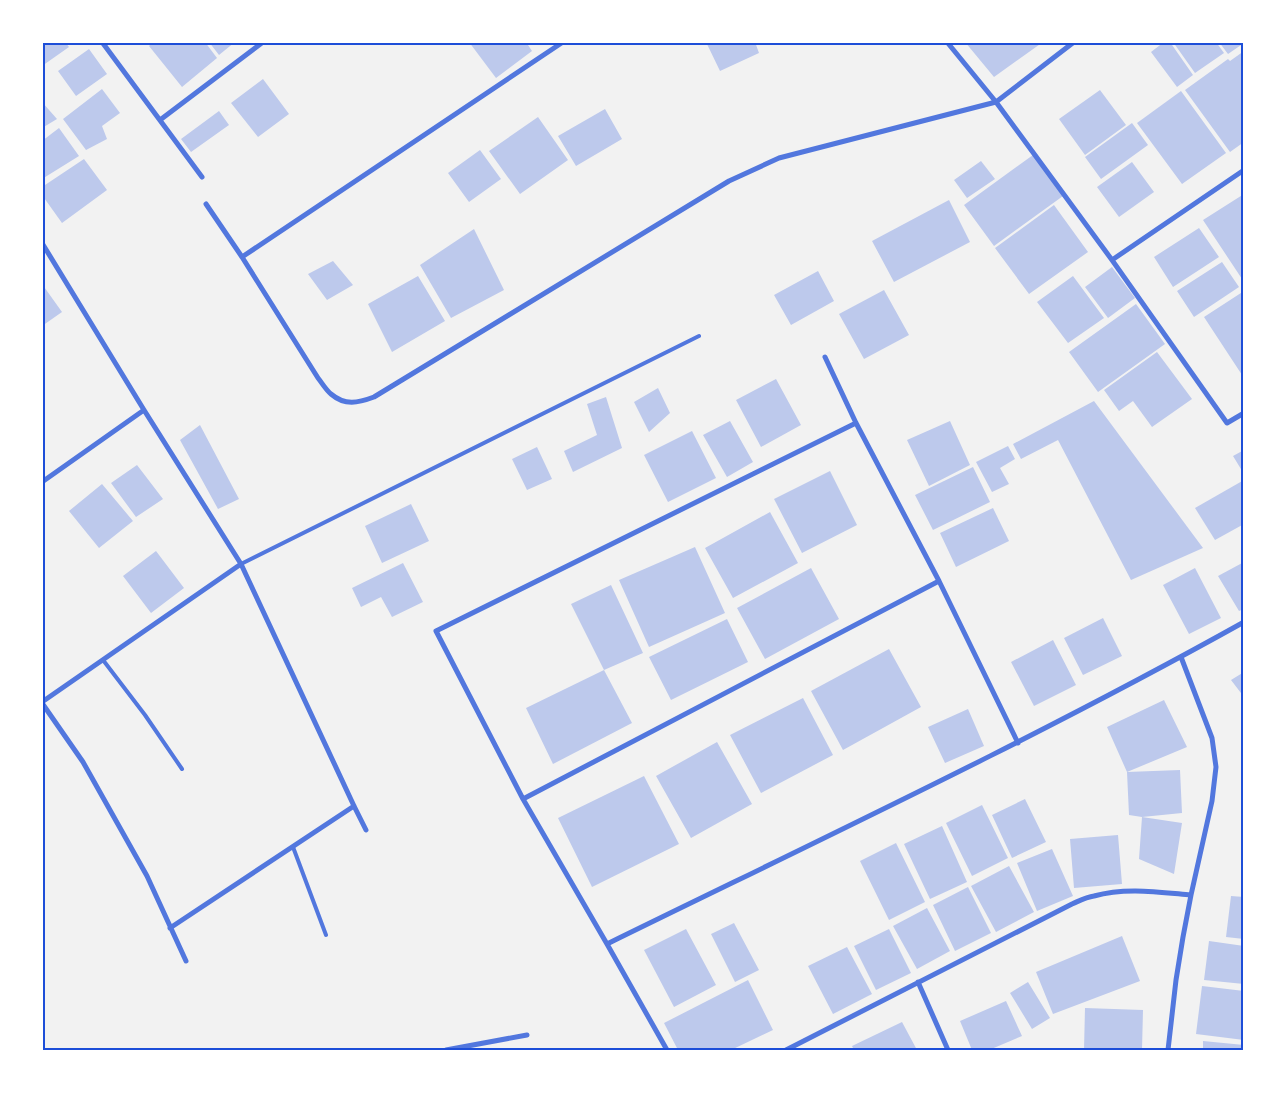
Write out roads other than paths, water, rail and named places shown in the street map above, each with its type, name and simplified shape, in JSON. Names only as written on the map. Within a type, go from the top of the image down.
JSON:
[{"type":"street","points":[[102,42],[202,177]]},
{"type":"street","points":[[160,120],[263,42]]},
{"type":"street","points":[[242,257],[563,42]]},
{"type":"street","points":[[947,42],[996,102],[1112,260],[1227,423],[1244,413]]},
{"type":"street","points":[[206,204],[330,394],[344,402],[360,402],[374,397],[729,181],[779,158],[996,102],[1074,42]]},
{"type":"street","points":[[1112,260],[1244,170]]},
{"type":"street","points":[[42,243],[241,564],[366,830]]},
{"type":"street","points":[[825,357],[856,423],[939,581],[1018,743]]},
{"type":"street","points":[[42,482],[144,410]]},
{"type":"street","points":[[667,1050],[523,800],[436,631],[856,423]]},
{"type":"street","points":[[186,961],[147,876],[83,762],[42,702],[241,564]]},
{"type":"street","points":[[523,800],[939,581]]},
{"type":"street","points":[[607,944],[1018,743],[1244,622]]},
{"type":"street","points":[[1168,1050],[1176,980],[1190,895],[1212,801],[1216,767],[1212,738],[1181,657]]},
{"type":"street","points":[[170,928],[354,806]]},
{"type":"street","points":[[786,1050],[1072,904],[1093,896],[1121,891],[1151,891],[1190,895]]},
{"type":"street","points":[[918,982],[948,1050]]},
{"type":"street","points":[[446,1050],[527,1035]]},
{"type":"lane","points":[[241,564],[699,336]]},
{"type":"lane","points":[[103,660],[182,768]]},
{"type":"lane","points":[[293,847],[326,935]]}]
